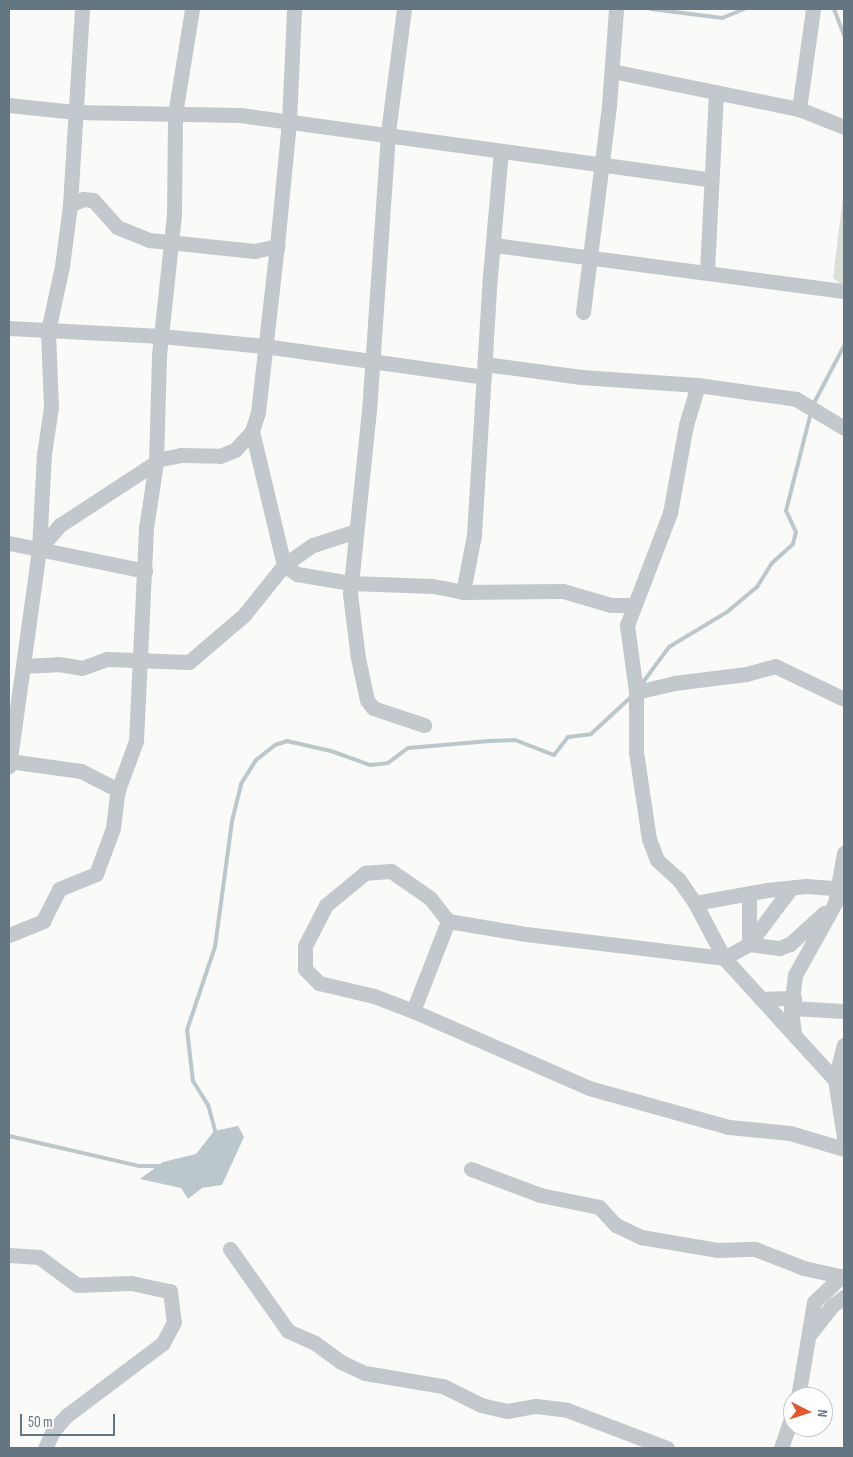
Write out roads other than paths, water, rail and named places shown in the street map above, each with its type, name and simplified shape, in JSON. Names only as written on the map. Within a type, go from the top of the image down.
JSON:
[{"type":"street","points":[[9,766],[38,549],[44,454],[51,407],[48,331],[62,266],[70,205],[74,112],[82,9]]},
{"type":"street","points":[[9,935],[43,921],[59,889],[96,874],[113,828],[118,790],[136,741],[148,497],[156,463],[162,336],[172,243],[175,114],[192,9]]},
{"type":"street","points":[[38,549],[60,525],[156,463],[181,455],[220,456],[235,450],[252,431],[258,412],[264,346],[277,246],[289,121],[294,9]]},
{"type":"street","points":[[404,9],[388,133],[356,531],[350,583],[358,658],[367,700],[374,708],[424,725]]},
{"type":"street","points":[[583,312],[602,165],[612,71],[612,43],[616,9]]},
{"type":"street","points":[[799,109],[813,9]]},
{"type":"street","points":[[612,71],[799,109],[844,127]]},
{"type":"street","points":[[706,271],[716,92]]},
{"type":"street","points":[[9,105],[74,112],[240,115],[388,133],[501,151],[710,178]]},
{"type":"street","points":[[484,370],[501,151]]},
{"type":"street","points":[[70,205],[83,199],[93,200],[117,227],[148,240],[254,251],[277,246]]},
{"type":"street","points":[[494,244],[706,271],[844,292]]},
{"type":"street","points":[[463,592],[474,535],[488,318]]},
{"type":"street","points":[[9,328],[162,336],[264,346],[370,361],[698,385],[796,399],[844,428]]},
{"type":"street","points":[[698,385],[686,425],[670,513],[633,605],[627,625],[636,692],[636,752],[649,839],[657,860],[679,880],[695,902],[724,958],[835,1080]]},
{"type":"street","points":[[252,431],[284,565],[297,574],[350,583],[433,586],[463,592],[563,591],[612,605],[633,605]]},
{"type":"street","points":[[23,666],[58,664],[82,668],[107,659],[189,662],[196,659],[244,615],[284,565],[313,545],[356,531]]},
{"type":"street","points":[[9,543],[145,570]]},
{"type":"street","points":[[636,692],[674,683],[746,674],[775,666],[844,699]]},
{"type":"street","points":[[9,761],[81,770],[118,790]]},
{"type":"street","points":[[794,1034],[792,1008],[795,975],[835,903],[844,854]]},
{"type":"street","points":[[791,888],[749,944],[724,958],[526,934],[448,921],[430,898],[391,871],[365,874],[326,905],[304,946],[305,969],[320,983],[374,996],[413,1011],[589,1088],[729,1127],[790,1133],[844,1149]]},
{"type":"street","points":[[695,902],[791,888],[837,888]]},
{"type":"street","points":[[749,893],[749,944]]},
{"type":"street","points":[[749,944],[779,948],[790,944],[835,903]]},
{"type":"street","points":[[413,1011],[448,921]]},
{"type":"street","points":[[761,999],[794,998],[792,1008]]},
{"type":"street","points":[[792,1008],[844,1012]]},
{"type":"street","points":[[844,1045],[835,1080],[844,1137]]},
{"type":"street","points":[[471,1169],[540,1195],[599,1208],[616,1225],[641,1237],[717,1250],[755,1249],[804,1268],[843,1276]]},
{"type":"street","points":[[230,1250],[288,1331],[315,1343],[341,1362],[365,1373],[443,1386],[480,1405],[506,1411],[536,1406],[567,1410],[667,1448]]},
{"type":"street","points":[[9,1255],[39,1257],[76,1284],[131,1282],[170,1292],[174,1322],[163,1343],[66,1416],[53,1431],[45,1448]]},
{"type":"street","points":[[800,1387],[814,1302],[843,1276]]},
{"type":"street","points":[[810,1334],[833,1305],[844,1297]]},
{"type":"waterway","points":[[651,9],[722,18],[744,9]]},
{"type":"waterway","points":[[834,9],[844,35]]},
{"type":"waterway","points":[[813,405],[844,346]]},
{"type":"waterway","points":[[641,685],[669,647],[727,612],[757,587],[772,563],[793,544],[796,532],[786,511],[811,412]]},
{"type":"waterway","points":[[216,1134],[208,1105],[193,1081],[187,1030],[215,947],[232,821],[241,784],[256,760],[275,745],[287,741],[331,751],[370,765],[388,763],[408,748],[490,741],[515,740],[554,755],[568,737],[591,734],[632,696]]},
{"type":"waterway","points":[[9,1136],[139,1166],[160,1166]]}]
